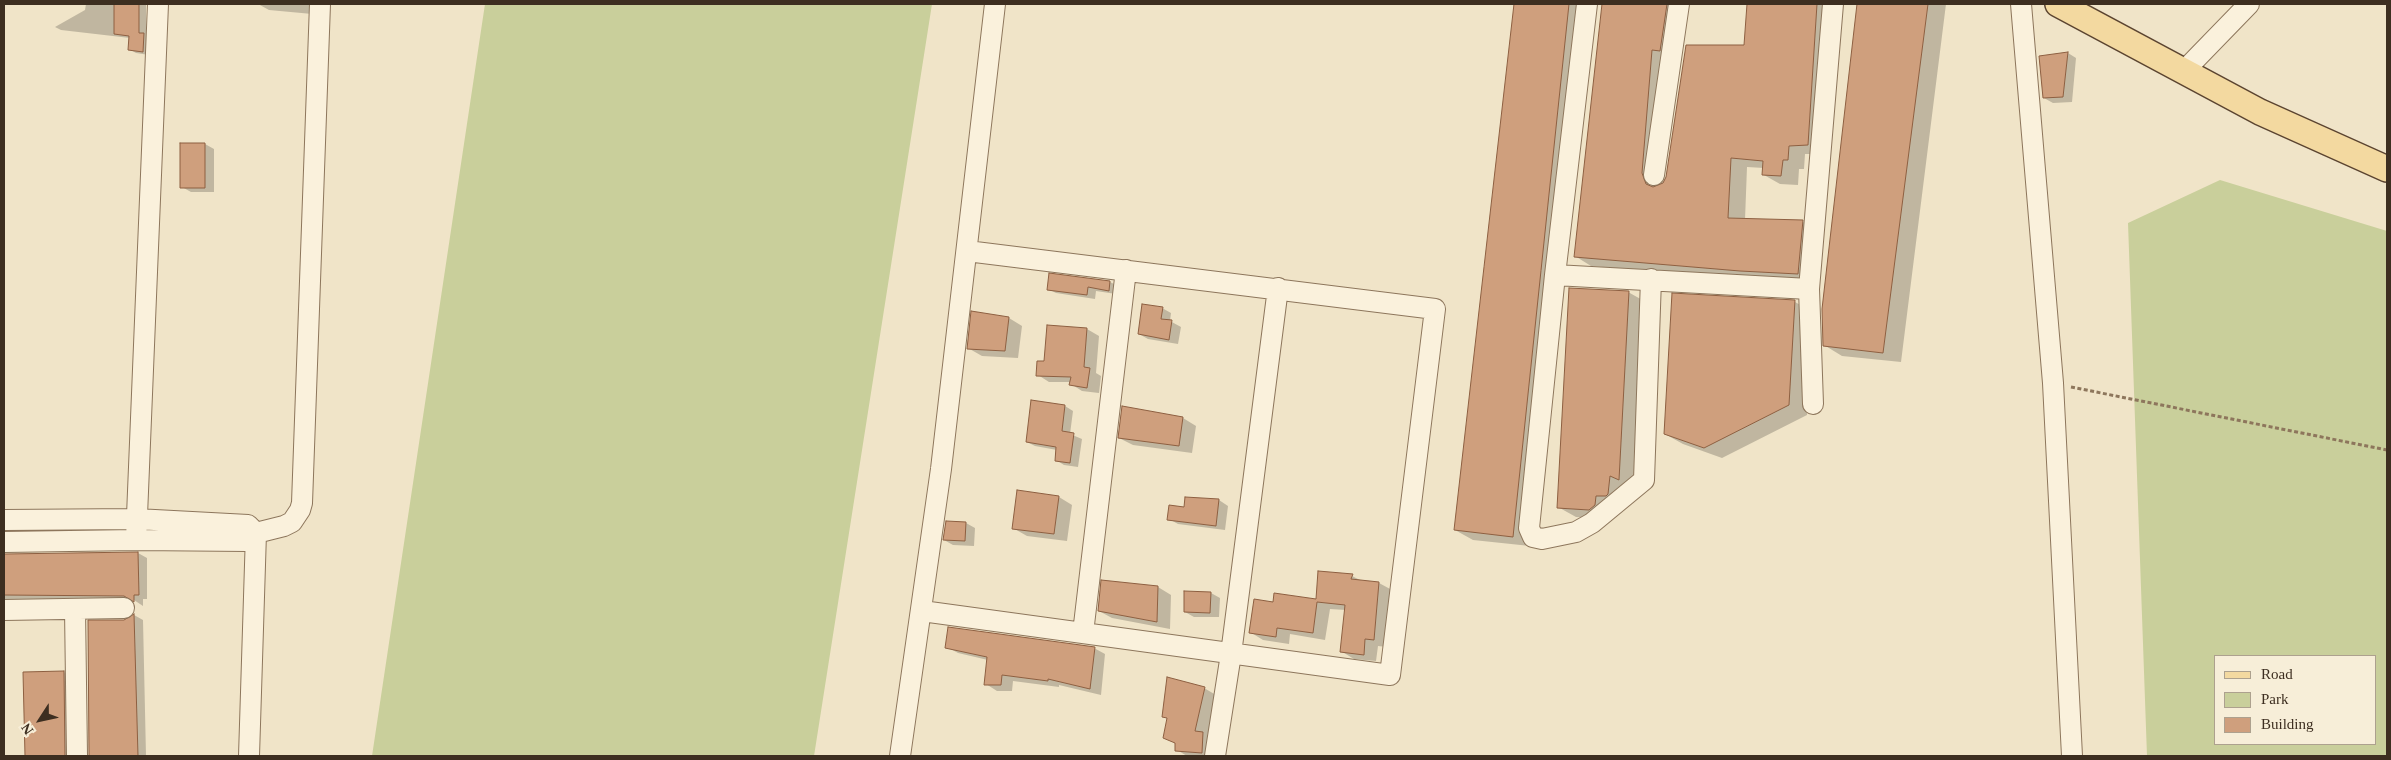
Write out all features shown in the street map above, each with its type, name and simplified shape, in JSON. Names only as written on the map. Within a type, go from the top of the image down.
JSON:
[{"type":"main road","points":[[2058,4],[2260,112],[2387,169]]},
{"type":"street","points":[[136,540],[158,4]]},
{"type":"street","points":[[4,542],[248,541],[256,533],[292,522],[300,510],[302,503],[320,4]]},
{"type":"street","points":[[900,756],[942,469],[995,4]]},
{"type":"street","points":[[1587,4],[1555,275],[1529,528],[1533,537],[1542,539],[1576,532],[1592,523],[1644,480],[1651,279]]},
{"type":"street","points":[[1654,175],[1679,4]]},
{"type":"street","points":[[1812,404],[1809,289],[1833,4]]},
{"type":"street","points":[[2021,4],[2053,383],[2072,756]]},
{"type":"street","points":[[2183,72],[2249,4]]},
{"type":"street","points":[[922,611],[1390,675],[1435,309],[1278,288],[967,251]]},
{"type":"street","points":[[1083,633],[1126,270]]},
{"type":"street","points":[[1555,275],[1809,289]]},
{"type":"street","points":[[1215,756],[1231,654],[1278,288]]},
{"type":"street","points":[[25,541],[13,520],[136,519],[248,525],[256,533],[250,756]]},
{"type":"street","points":[[4,610],[124,608]]},
{"type":"street","points":[[75,609],[77,756]]},
{"type":"path","points":[[2053,383],[2387,450]]},
{"type":"green space","points":[[485,4],[932,4],[814,756],[372,756]]},
{"type":"green space","points":[[2220,180],[2387,231],[2387,756],[2147,756],[2128,223]]},
{"type":"building","points":[[114,4],[139,4],[139,33],[144,33],[143,52],[128,50],[129,36],[114,34]]},
{"type":"building","points":[[1514,4],[1569,4],[1513,537],[1454,530]]},
{"type":"building","points":[[1602,4],[1667,4],[1660,51],[1652,50],[1642,173],[1646,184],[1653,187],[1663,183],[1666,177],[1686,45],[1744,45],[1747,4],[1817,4],[1808,145],[1789,146],[1788,160],[1783,160],[1781,176],[1762,175],[1763,161],[1731,158],[1728,218],[1803,220],[1798,274],[1574,257]]},
{"type":"building","points":[[1857,4],[1928,4],[1883,353],[1823,346],[1822,309]]},
{"type":"building","points":[[2068,52],[2063,97],[2043,98],[2039,56]]},
{"type":"building","points":[[180,143],[205,143],[205,188],[180,188]]},
{"type":"building","points":[[1049,273],[1110,281],[1109,291],[1088,287],[1087,295],[1047,290]]},
{"type":"building","points":[[1569,288],[1629,291],[1619,480],[1610,476],[1608,494],[1606,496],[1596,496],[1595,505],[1589,510],[1557,508]]},
{"type":"building","points":[[1672,293],[1795,300],[1789,405],[1704,448],[1664,434]]},
{"type":"building","points":[[1142,304],[1163,307],[1161,319],[1172,320],[1169,340],[1138,334]]},
{"type":"building","points":[[971,311],[1009,317],[1005,351],[967,349]]},
{"type":"building","points":[[1047,325],[1087,328],[1084,367],[1090,368],[1087,388],[1069,385],[1071,377],[1036,376],[1037,361],[1044,361]]},
{"type":"building","points":[[1031,400],[1065,405],[1062,431],[1074,433],[1070,463],[1055,461],[1056,447],[1026,442]]},
{"type":"building","points":[[1122,406],[1183,417],[1179,446],[1118,438]]},
{"type":"building","points":[[1017,490],[1059,496],[1054,534],[1012,529]]},
{"type":"building","points":[[1185,497],[1219,499],[1216,526],[1167,520],[1169,505],[1184,507]]},
{"type":"building","points":[[946,521],[966,522],[965,541],[943,540]]},
{"type":"building","points":[[138,552],[139,595],[134,595],[134,602],[124,596],[4,595],[4,554]]},
{"type":"building","points":[[1318,571],[1353,574],[1351,579],[1379,582],[1374,640],[1365,639],[1364,655],[1340,652],[1345,605],[1317,602],[1313,633],[1277,628],[1276,637],[1249,633],[1254,599],[1273,602],[1274,593],[1316,599]]},
{"type":"building","points":[[1101,580],[1158,586],[1157,622],[1098,611]]},
{"type":"building","points":[[1184,591],[1211,592],[1210,613],[1184,612]]},
{"type":"building","points":[[134,614],[138,756],[89,756],[88,620],[124,620]]},
{"type":"building","points":[[948,627],[1095,647],[1090,689],[1048,679],[1048,681],[1002,675],[1001,685],[984,685],[987,657],[945,648]]},
{"type":"building","points":[[64,671],[65,756],[25,756],[23,672]]},
{"type":"building","points":[[1167,677],[1205,687],[1195,731],[1203,732],[1202,753],[1175,751],[1175,743],[1163,738],[1167,718],[1162,717]]}]
